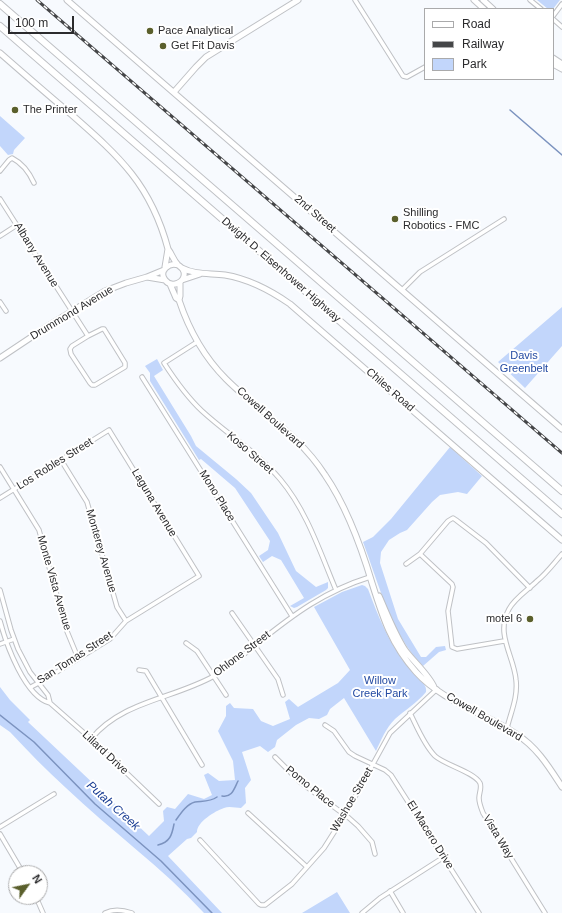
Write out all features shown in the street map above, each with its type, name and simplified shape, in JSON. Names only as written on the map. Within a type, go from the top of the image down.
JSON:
[{"type":"highway","name":"Dwight D. Eisenhower Highway","points":[[0,4],[562,491]]},
{"type":"highway","name":"Dwight D. Eisenhower Highway","points":[[0,26],[562,514]]},
{"type":"street","name":"2nd Street","points":[[67,0],[562,429]]},
{"type":"street","points":[[174,92],[206,57],[298,0]]},
{"type":"street","points":[[355,0],[403,76],[407,78],[424,68]]},
{"type":"street","points":[[474,0],[483,8]]},
{"type":"street","points":[[482,0],[492,8]]},
{"type":"street","points":[[530,0],[539,8]]},
{"type":"street","points":[[554,15],[562,4]]},
{"type":"street","points":[[554,20],[562,27]]},
{"type":"street","points":[[0,53],[102,141],[126,166],[155,210],[168,250],[184,273],[181,281]]},
{"type":"street","points":[[0,171],[12,158],[29,172],[34,182]]},
{"type":"street","name":"Albany Avenue","points":[[0,199],[88,336]]},
{"type":"street","points":[[402,290],[420,272],[504,219]]},
{"type":"street","points":[[0,236],[17,225]]},
{"type":"street","points":[[168,250],[163,274],[165,280],[170,284],[174,285],[200,274]]},
{"type":"street","points":[[165,269],[172,264],[187,271],[200,274]]},
{"type":"street","name":"Drummond Avenue","points":[[0,358],[105,291],[148,277],[165,269]]},
{"type":"street","name":"Chiles Road","points":[[200,274],[225,275],[240,279],[260,286],[276,294],[290,304],[562,540]]},
{"type":"street","name":"Drummond Avenue","points":[[148,277],[165,280]]},
{"type":"street","name":"Cowell Boulevard","points":[[179,300],[181,281]]},
{"type":"street","name":"Cowell Boulevard","points":[[170,284],[176,298],[179,300],[189,327],[207,357],[226,379],[301,443],[318,464],[336,492],[370,577],[398,639],[412,659],[435,688],[470,710],[518,734],[541,756],[550,767],[562,787]]},
{"type":"street","points":[[0,302],[6,312]]},
{"type":"street","points":[[104,329],[125,363],[125,367],[95,385],[92,385],[71,354],[70,349],[72,346],[88,336],[104,329]]},
{"type":"street","name":"Koso Street","points":[[197,342],[164,363],[178,384],[201,410],[268,466],[280,479],[303,514],[336,590]]},
{"type":"street","name":"Mono Place","points":[[142,377],[292,616]]},
{"type":"street","name":"Los Robles Street","points":[[0,498],[109,430]]},
{"type":"street","name":"Laguna Avenue","points":[[109,430],[199,576]]},
{"type":"street","name":"Monterey Avenue","points":[[62,460],[87,502],[117,607],[126,621]]},
{"type":"street","name":"Monte Vista Avenue","points":[[0,467],[39,530],[66,629],[78,658]]},
{"type":"street","points":[[406,564],[420,554],[448,521],[453,518],[486,543],[530,588]]},
{"type":"street","points":[[420,554],[452,584],[453,587],[448,611],[452,647],[457,649],[504,641]]},
{"type":"street","points":[[507,728],[516,696],[516,681],[514,666],[504,641],[504,624],[509,609],[545,574],[562,554]]},
{"type":"street","name":"San Tomas Street","points":[[31,687],[110,639],[126,621],[199,576]]},
{"type":"street","name":"Ohlone Street","points":[[91,739],[102,727],[130,709],[188,688],[214,676],[292,616],[315,601],[336,590],[370,577]]},
{"type":"street","name":"Lillard Drive","points":[[0,590],[14,639],[23,660],[37,683],[48,695],[50,703]]},
{"type":"street","points":[[232,613],[278,679],[283,695]]},
{"type":"street","name":"Lillard Drive","points":[[0,621],[6,642],[16,664],[31,687],[43,701],[50,703],[91,739],[158,804]]},
{"type":"street","points":[[0,644],[14,639]]},
{"type":"street","points":[[186,643],[197,651],[226,695]]},
{"type":"street","points":[[16,664],[23,660]]},
{"type":"street","points":[[139,670],[146,671],[202,765]]},
{"type":"street","name":"Washoe Street","points":[[200,840],[261,905],[265,905],[292,884],[324,848],[345,815],[390,733],[435,688]]},
{"type":"street","name":"Vista Way","points":[[410,713],[429,748],[434,754],[440,759],[479,781],[481,785],[479,800],[483,813],[545,913]]},
{"type":"street","name":"El Macero Drive","points":[[325,725],[334,731],[349,752],[385,770],[391,775],[479,913]]},
{"type":"street","name":"Pomo Place","points":[[275,757],[300,782],[345,815],[366,834],[372,842],[375,854]]},
{"type":"street","points":[[0,827],[54,794]]},
{"type":"street","points":[[248,813],[307,867]]},
{"type":"street","points":[[0,834],[17,865]]},
{"type":"street","points":[[362,913],[390,891],[444,857]]},
{"type":"street","points":[[390,891],[403,913]]},
{"type":"street","points":[[105,913],[120,910],[132,913]]},
{"type":"green space","points":[[537,0],[560,0],[554,8],[547,8]]},
{"type":"green space","points":[[0,116],[25,138],[14,150],[13,154],[8,155],[0,146]]},
{"type":"green space","name":"Davis Greenbelt","points":[[562,307],[562,346],[525,388],[498,362]]},
{"type":"green space","points":[[157,359],[163,370],[154,376],[196,446],[251,493],[278,533],[296,571],[316,587],[328,582],[328,588],[326,590],[297,607],[294,608],[290,606],[304,598],[281,560],[272,556],[263,562],[259,556],[268,550],[270,541],[235,488],[201,459],[199,460],[150,381],[150,373],[145,366]]},
{"type":"green space","points":[[450,447],[482,476],[467,494],[458,492],[440,495],[407,530],[389,540],[381,552],[380,563],[398,619],[421,657],[426,657],[436,647],[445,646],[446,650],[439,652],[423,666],[412,654],[394,624],[380,591],[363,542],[373,537],[391,519]]},
{"type":"green space","name":"Willow Creek Park","points":[[362,585],[368,589],[389,639],[407,666],[425,685],[426,692],[389,726],[376,751],[344,698],[330,709],[327,715],[319,719],[309,718],[296,725],[277,740],[275,747],[268,752],[260,746],[242,752],[251,780],[245,788],[246,803],[241,808],[226,807],[212,814],[200,824],[197,832],[191,838],[187,839],[168,856],[222,913],[204,913],[171,880],[83,804],[10,732],[0,725],[0,687],[10,700],[30,720],[28,722],[149,836],[164,821],[163,811],[167,807],[175,809],[188,794],[204,799],[212,795],[204,775],[208,773],[219,781],[235,780],[233,761],[218,731],[226,716],[226,706],[230,703],[234,708],[253,709],[261,721],[273,726],[290,719],[285,702],[289,699],[298,707],[338,683],[350,670],[314,607],[342,592]]},
{"type":"green space","points":[[337,892],[350,913],[302,913]]},
{"type":"waterway","points":[[510,110],[562,155]]},
{"type":"waterway","name":"Putah Creek","points":[[0,715],[34,742],[95,804],[161,861],[212,913]]},
{"type":"waterway","points":[[222,796],[228,796],[234,790],[238,781]]},
{"type":"waterway","points":[[176,820],[184,809],[192,803],[209,801],[217,797]]},
{"type":"waterway","points":[[158,845],[170,838],[174,824]]},
{"type":"railway","points":[[37,0],[562,453]]},
{"type":"place","name":"Pace Analytical","points":[[150,31]]},
{"type":"place","name":"Get Fit Davis","points":[[163,46]]},
{"type":"place","name":"The Printer","points":[[15,110]]},
{"type":"place","name":"Shilling Robotics - FMC","points":[[395,219]]},
{"type":"place","name":"motel 6","points":[[530,619]]}]
